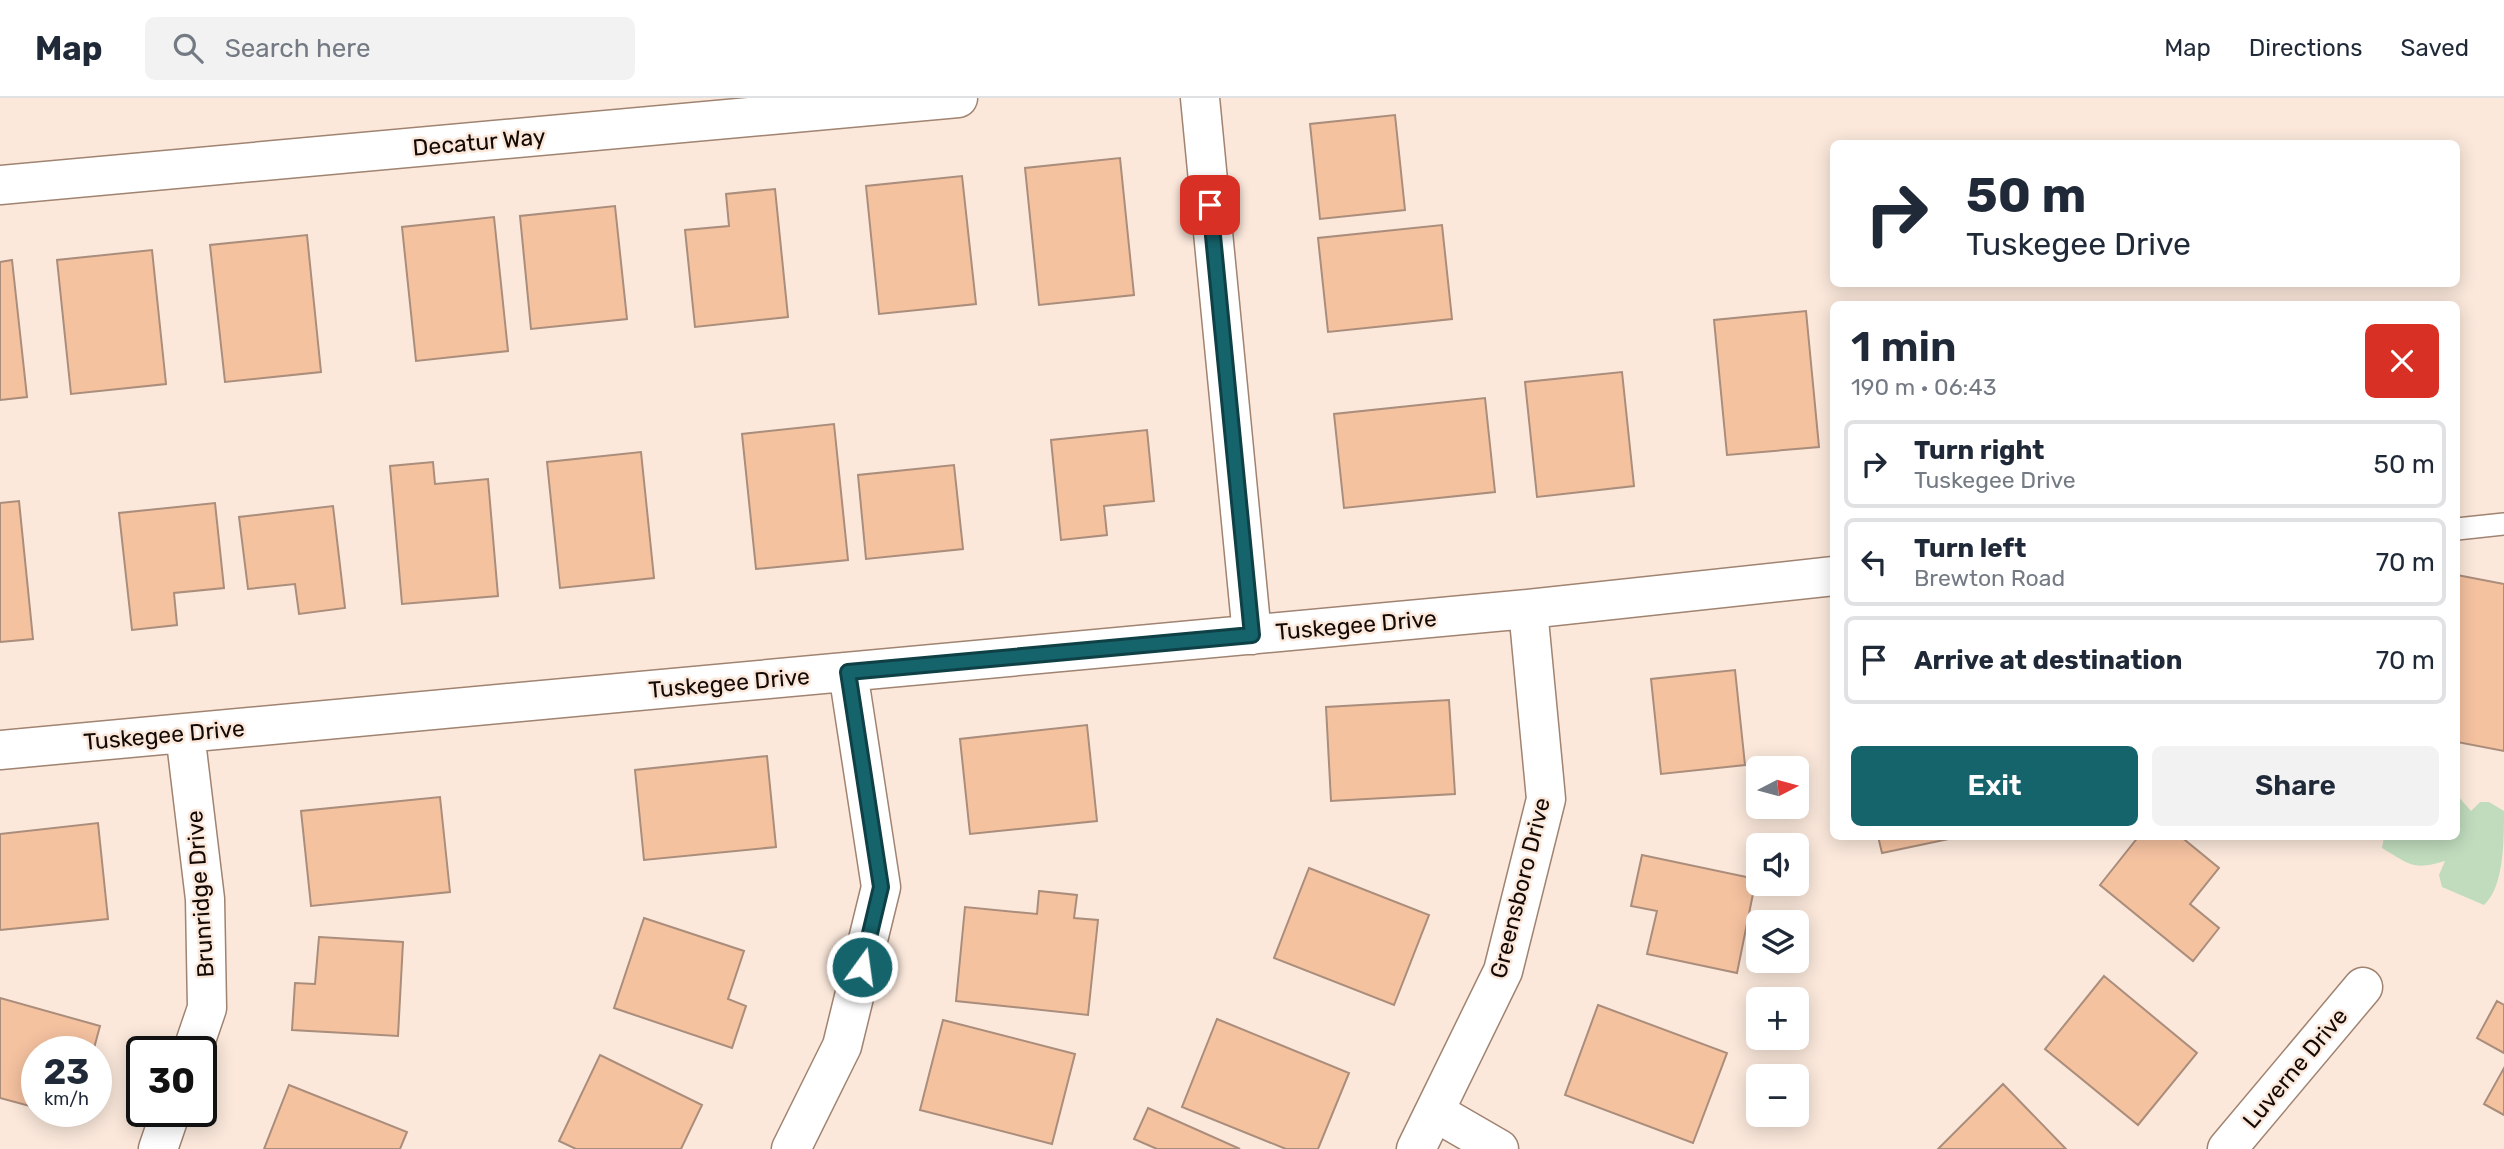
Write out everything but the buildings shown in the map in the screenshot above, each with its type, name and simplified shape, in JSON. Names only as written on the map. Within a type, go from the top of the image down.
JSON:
[{"type":"street","name":"Decatur Way","points":[[0,185],[958,98]]},
{"type":"street","points":[[1200,98],[1252,635]]},
{"type":"street","name":"Tuskegee Drive","points":[[0,750],[1528,609],[1830,576]]},
{"type":"street","name":"Greensboro Drive","points":[[1416,1149],[1503,971],[1546,799],[1528,609]]},
{"type":"street","points":[[791,1149],[842,1046],[881,887],[848,672]]},
{"type":"street","name":"Brunridge Drive","points":[[185,733],[205,913],[207,1008],[197,1036]]},
{"type":"street","name":"Luverne Drive","points":[[2227,1149],[2364,987]]},
{"type":"street","points":[[1435,1112],[1499,1149]]},
{"type":"street","points":[[158,1149],[166,1127]]},
{"type":"lane","points":[[2460,529],[2504,524]]},
{"type":"green space","points":[[2460,798],[2471,811],[2480,802],[2489,802],[2504,811],[2499,875],[2491,897],[2484,905],[2442,887],[2439,875],[2445,861],[2418,866],[2382,848],[2383,840],[2460,840]]},
{"type":"route","points":[[862,967],[881,887],[848,672],[1252,635],[1210,205]]}]
